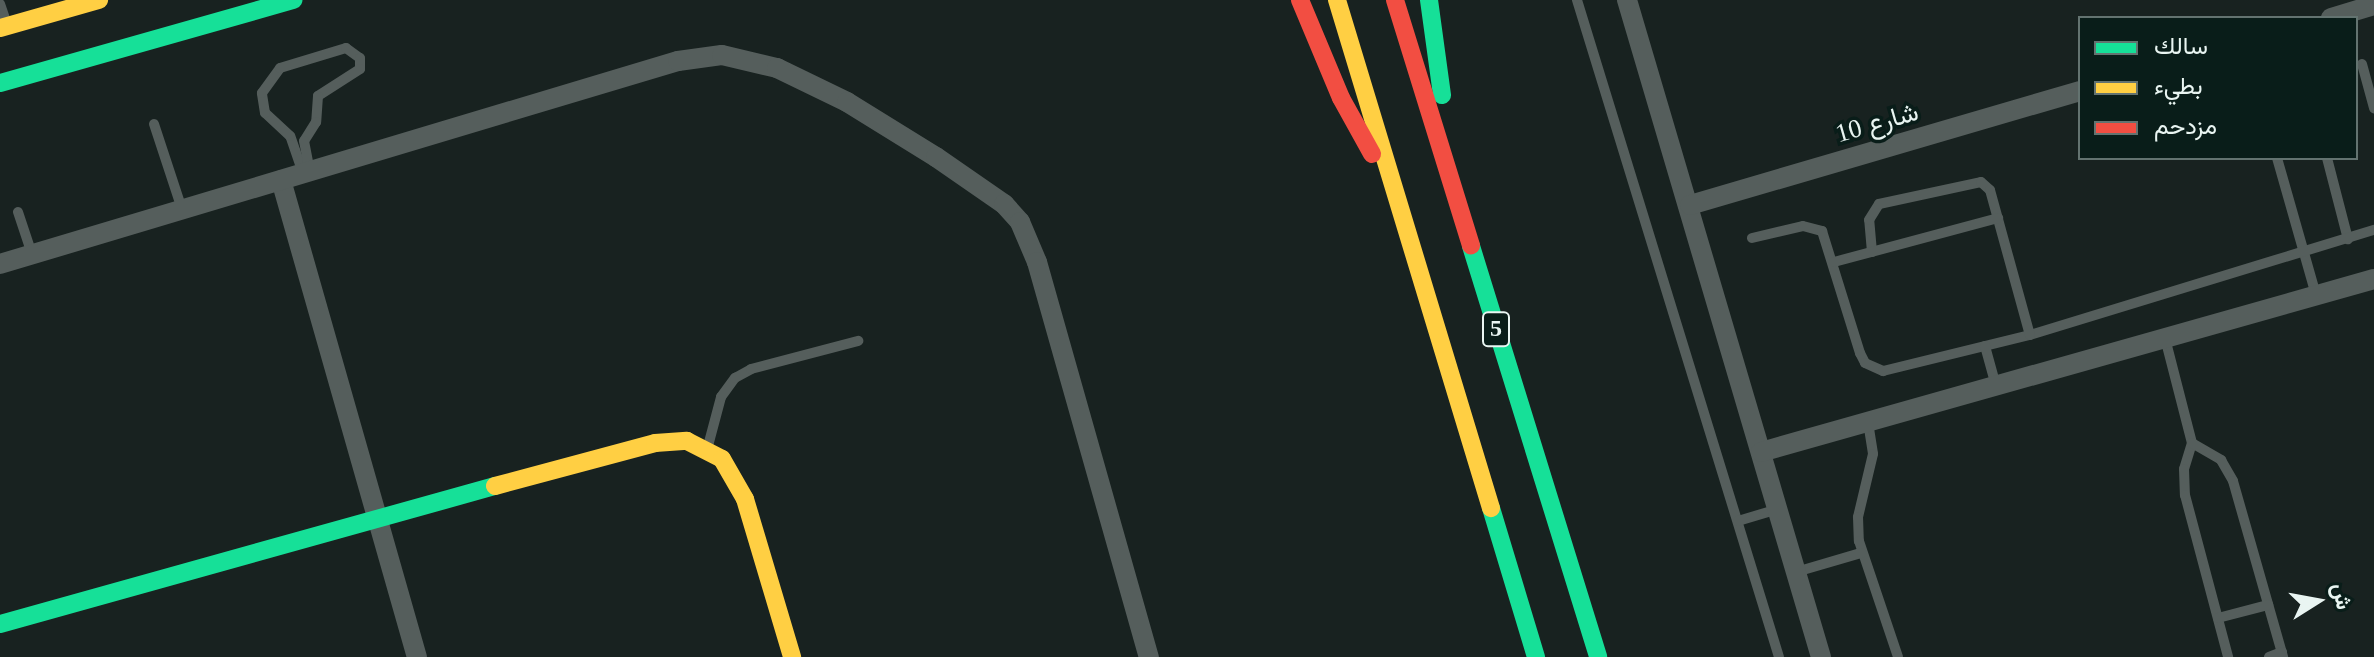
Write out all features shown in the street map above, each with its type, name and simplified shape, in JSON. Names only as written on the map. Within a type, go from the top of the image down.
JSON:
[{"type":"main road","points":[[4,27],[99,0]]},
{"type":"main road","points":[[0,83],[293,0]]},
{"type":"main road","points":[[1300,0],[1341,98],[1391,188]]},
{"type":"main road","points":[[1337,0],[1391,188],[1536,657]]},
{"type":"main road","name":"5","points":[[1395,0],[1598,657]]},
{"type":"main road","points":[[1429,0],[1454,197]]},
{"type":"main road","points":[[0,624],[377,517],[655,443],[687,441],[707,448],[722,459],[745,499],[792,657]]},
{"type":"street","points":[[1627,0],[1821,657]]},
{"type":"street","points":[[2338,16],[2374,5]]},
{"type":"street","points":[[0,264],[678,61],[722,55],[777,68],[847,102],[1004,204],[1031,241],[1149,657]]},
{"type":"street","name":"شارع 10","points":[[1690,205],[2078,92]]},
{"type":"street","points":[[281,180],[417,657]]},
{"type":"street","points":[[1761,452],[2374,279]]},
{"type":"lane","points":[[1577,0],[1779,657]]},
{"type":"lane","points":[[0,4],[4,27]]},
{"type":"lane","points":[[346,48],[360,58],[360,69],[318,96],[316,122],[304,141],[306,172],[290,136],[265,113],[262,93],[280,68],[346,48]]},
{"type":"lane","points":[[2362,64],[2374,108]]},
{"type":"lane","points":[[154,124],[182,209]]},
{"type":"lane","points":[[2278,160],[2316,295]]},
{"type":"lane","points":[[2328,160],[2348,239]]},
{"type":"lane","points":[[1872,252],[1869,220],[1884,201],[1975,180],[1990,190],[2030,335]]},
{"type":"lane","points":[[18,212],[32,254]]},
{"type":"lane","points":[[1834,262],[1998,218]]},
{"type":"lane","points":[[1752,238],[1814,226],[1828,242],[1860,353],[1874,369],[2030,335],[2374,230]]},
{"type":"lane","points":[[2165,338],[2192,443],[2184,469],[2185,495],[2228,657]]},
{"type":"lane","points":[[707,448],[721,397],[735,378],[751,369],[858,341]]},
{"type":"lane","points":[[1985,346],[1996,386]]},
{"type":"lane","points":[[1868,422],[1873,454],[1858,517],[1861,553],[1898,657]]},
{"type":"lane","points":[[2192,443],[2212,452],[2228,470],[2282,655],[2269,657]]},
{"type":"lane","points":[[1738,521],[1778,509]]},
{"type":"lane","points":[[1796,572],[1861,553]]},
{"type":"lane","points":[[2218,618],[2268,605]]},
{"type":"traffic: fast","points":[[0,83],[293,0]]},
{"type":"traffic: fast","points":[[1429,0],[1442,95]]},
{"type":"traffic: fast","points":[[1471,246],[1598,657]]},
{"type":"traffic: fast","points":[[0,624],[495,486]]},
{"type":"traffic: fast","points":[[1491,508],[1536,657]]},
{"type":"traffic: slow","points":[[0,28],[99,0]]},
{"type":"traffic: slow","points":[[1337,0],[1491,508]]},
{"type":"traffic: slow","points":[[495,486],[655,443],[687,441],[722,459],[745,499],[792,657]]},
{"type":"traffic: jam","points":[[1300,0],[1341,98],[1372,154]]},
{"type":"traffic: jam","points":[[1395,0],[1471,246]]}]
